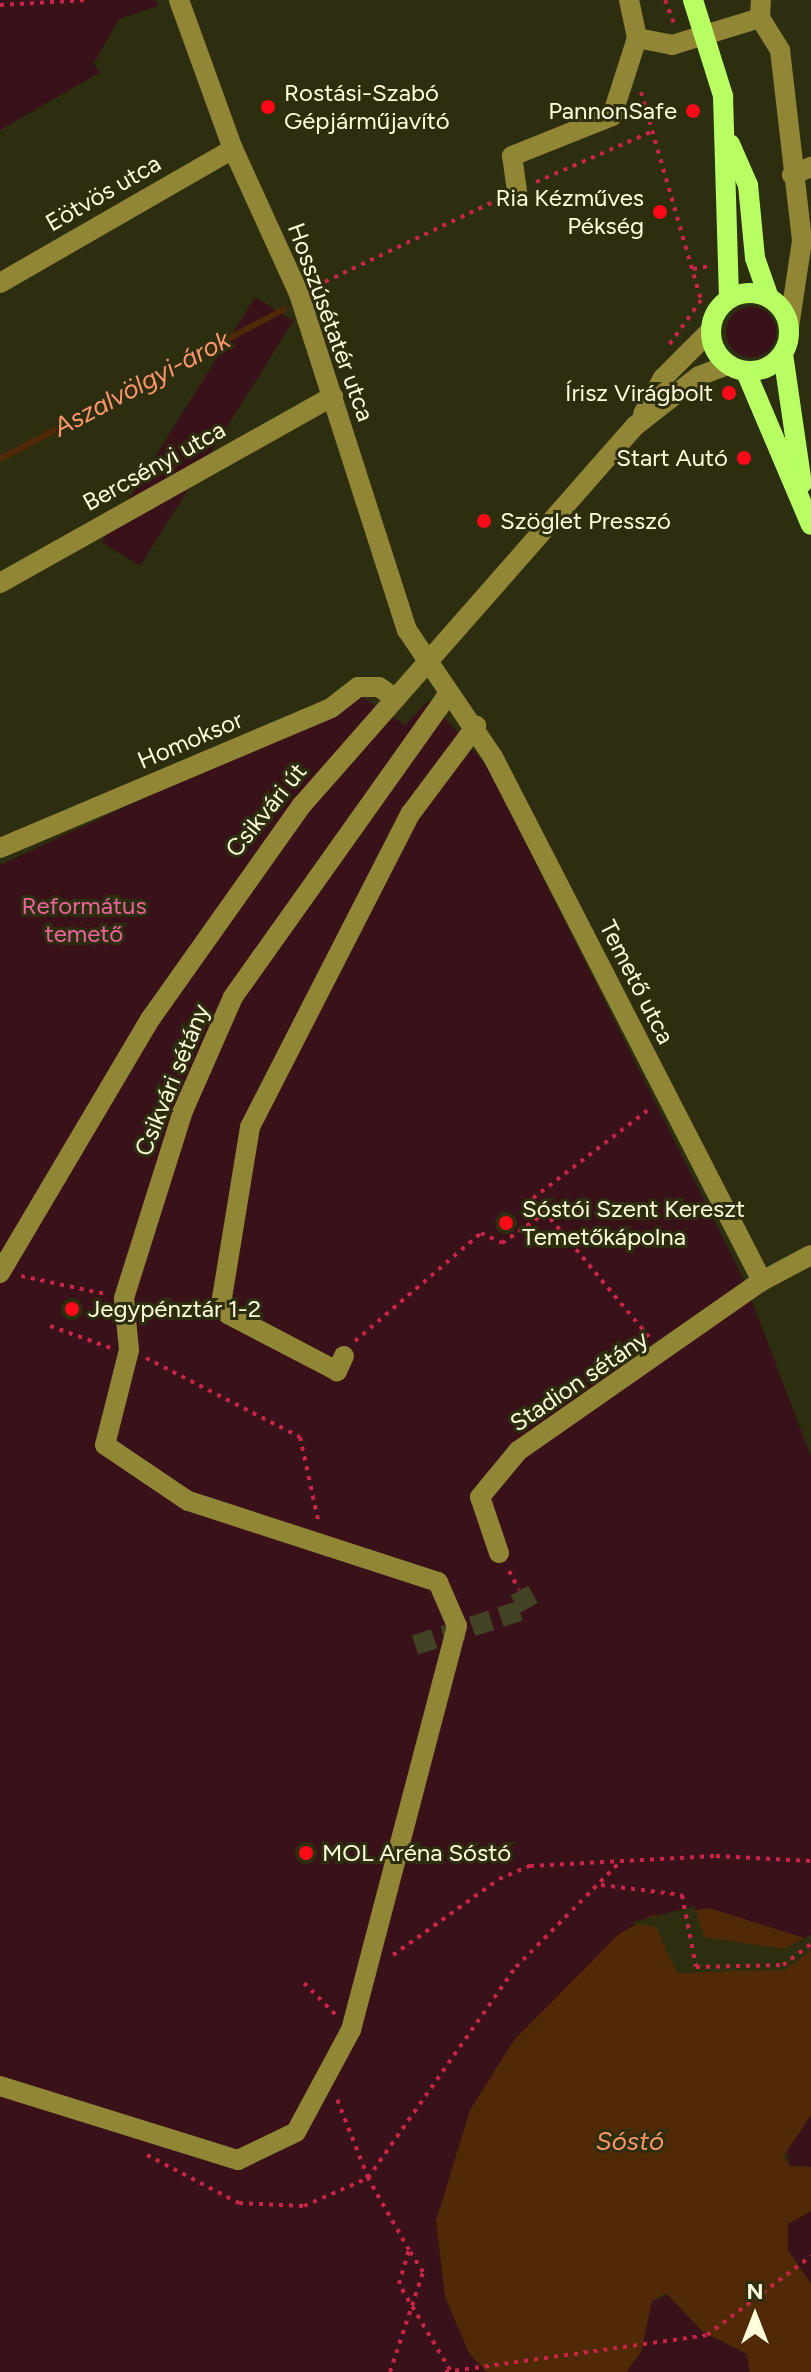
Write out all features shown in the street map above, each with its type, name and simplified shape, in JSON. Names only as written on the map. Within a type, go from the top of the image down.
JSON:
[{"type":"main road","points":[[693,0],[705,32],[728,140],[729,298],[710,331],[736,368],[809,518]]},
{"type":"main road","points":[[728,140],[748,185],[755,258],[769,298],[789,327],[783,354],[809,518]]},
{"type":"main road","points":[[729,298],[769,298]]},
{"type":"main road","points":[[736,368],[783,354]]},
{"type":"street","name":"Hosszúsétatér utca","points":[[179,0],[233,149],[299,294],[407,630],[428,665]]},
{"type":"street","points":[[517,191],[512,156],[612,116],[637,38],[629,0]]},
{"type":"street","points":[[637,38],[681,42],[760,9],[780,50],[802,171],[802,241],[789,327]]},
{"type":"street","name":"Eötvös utca","points":[[0,283],[233,149]]},
{"type":"street","name":"Csikvári út","points":[[0,1272],[60,1160],[233,894],[395,698],[428,665],[635,426],[682,357],[710,331]]},
{"type":"street","name":"Csikvári út","points":[[635,426],[699,376],[736,368]]},
{"type":"street","name":"Bercsényi utca","points":[[0,583],[333,396]]},
{"type":"street","name":"Temető utca","points":[[428,665],[476,726],[762,1281]]},
{"type":"street","name":"Homoksor","points":[[0,848],[331,708],[358,687],[379,687],[395,698]]},
{"type":"street","name":"Csikvári sétány","points":[[363,1976],[457,1626],[438,1582],[188,1501],[105,1445],[129,1350],[124,1298],[183,1111],[233,997],[449,693]]},
{"type":"street","points":[[344,1356],[337,1371],[228,1314],[222,1298],[250,1127],[397,839],[476,726]]},
{"type":"street","points":[[762,1281],[811,1255]]},
{"type":"street","name":"Stadion sétány","points":[[499,1553],[480,1497],[518,1451],[664,1356],[762,1281]]},
{"type":"street","points":[[0,2086],[238,2160],[296,2132],[351,2030],[363,1976]]},
{"type":"path","points":[[0,5],[87,0]]},
{"type":"path","points":[[665,0],[681,42]]},
{"type":"path","points":[[641,84],[651,132],[701,300],[666,341],[682,357]]},
{"type":"path","points":[[299,294],[517,191],[651,132]]},
{"type":"path","points":[[664,1356],[533,1198],[667,1096]]},
{"type":"path","points":[[344,1356],[362,1330],[481,1233],[502,1243],[545,1213]]},
{"type":"path","points":[[0,1272],[124,1298]]},
{"type":"path","points":[[50,1326],[98,1347],[129,1350],[300,1437],[311,1493]]},
{"type":"path","points":[[363,1976],[499,1879],[530,1866],[617,1865],[716,1856],[811,1861]]},
{"type":"path","points":[[138,2150],[239,2203],[304,2206],[368,2178],[516,1967],[617,1865]]},
{"type":"path","points":[[600,1885],[682,1895],[696,1967],[783,1965],[811,1944]]},
{"type":"path","points":[[304,1983],[351,2030]]},
{"type":"path","points":[[328,2075],[368,2178],[423,2272],[413,2311],[390,2372]]},
{"type":"path","points":[[409,2250],[399,2284],[447,2371],[707,2335],[811,2256]]},
{"type":"green space","points":[[0,0],[156,0],[158,6],[119,19],[94,63],[99,73],[0,130]]},
{"type":"green space","points":[[255,297],[293,321],[140,566],[102,542]]},
{"type":"green space","points":[[751,307],[769,314],[776,332],[769,350],[751,357],[733,350],[726,332],[733,314]]},
{"type":"green space","name":"Református temető","points":[[362,697],[405,725],[429,700],[487,766],[744,1280],[811,1457],[811,1940],[694,2261],[652,2301],[672,2293],[702,2331],[747,2354],[750,2372],[0,2372],[0,865]]},
{"type":"green space","points":[[811,2115],[811,2167],[790,2166],[785,2148]]},
{"type":"green space","points":[[811,2211],[811,2284],[788,2250],[788,2224]]},
{"type":"water","name":"Sóstó","points":[[709,1908],[811,1940],[811,2115],[783,2157],[790,2166],[811,2167],[811,2211],[788,2224],[788,2250],[811,2284],[811,2372],[750,2372],[747,2354],[702,2331],[666,2293],[652,2301],[641,2352],[626,2372],[487,2372],[469,2353],[445,2297],[436,2221],[470,2110],[514,2040],[619,1934],[650,1916]]},
{"type":"pier","points":[[694,1906],[704,1937],[784,1949],[811,1935],[811,1951],[784,1970],[677,1973],[656,1927],[630,1923]]},
{"type":"waterway","name":"Aszalvölgyi-árok","points":[[0,459],[284,309]]},
{"type":"tunnel","points":[[415,1645],[529,1608],[519,1590]]},
{"type":"place","name":"Rostási-Szabó Gépjárműjavító","points":[[268,107]]},
{"type":"place","name":"PannonSafe","points":[[693,111]]},
{"type":"place","name":"Ria Kézműves Pékség","points":[[660,212]]},
{"type":"place","name":"Írisz Virágbolt","points":[[729,393]]},
{"type":"place","name":"Start Autó","points":[[744,458]]},
{"type":"place","name":"Szöglet Presszó","points":[[484,521]]},
{"type":"place","name":"Sóstói Szent Kereszt Temetőkápolna","points":[[506,1223]]},
{"type":"place","name":"Jegypénztár 1-2","points":[[72,1309]]},
{"type":"place","name":"MOL Aréna Sóstó","points":[[306,1853]]}]
